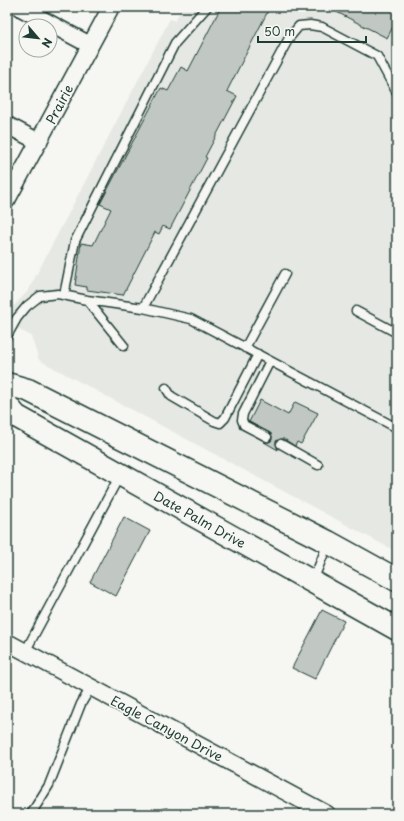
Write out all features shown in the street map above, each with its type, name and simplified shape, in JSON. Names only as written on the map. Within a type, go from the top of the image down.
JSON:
[{"type":"main road","points":[[7,384],[28,390],[328,542],[397,580]]},
{"type":"main road","name":"Date Palm Drive","points":[[7,405],[16,416],[397,629]]},
{"type":"street","points":[[19,7],[90,45]]},
{"type":"street","name":"Prairie","points":[[7,200],[111,7]]},
{"type":"street","points":[[7,125],[39,142]]},
{"type":"street","name":"Eagle Canyon Drive","points":[[7,642],[327,814]]},
{"type":"lane","points":[[64,295],[75,241],[78,234],[175,43],[207,7]]},
{"type":"lane","points":[[143,308],[289,38],[299,26],[310,25],[322,27],[377,56],[396,88]]},
{"type":"lane","points":[[245,348],[285,274]]},
{"type":"lane","points":[[7,336],[18,318],[28,306],[40,296],[58,294],[87,300],[143,308],[191,319],[397,428]]},
{"type":"lane","points":[[87,300],[124,346]]},
{"type":"lane","points":[[356,311],[397,333]]},
{"type":"lane","points":[[166,388],[171,396],[214,421],[220,422],[225,418],[258,354]]},
{"type":"lane","points":[[267,437],[244,425],[242,420],[243,414],[270,361]]},
{"type":"lane","points":[[281,444],[318,465]]},
{"type":"lane","points":[[25,652],[121,474]]},
{"type":"lane","points":[[312,582],[328,542]]},
{"type":"lane","points":[[31,814],[49,785],[81,704],[91,687]]},
{"type":"shaded area","points":[[182,7],[397,7],[397,552],[39,360],[31,336],[7,323],[7,318],[12,308],[28,291],[170,19],[175,21]]},
{"type":"building","points":[[221,7],[270,7],[227,91],[237,96],[170,229],[163,226],[159,234],[155,232],[123,295],[87,290],[87,287],[75,285],[81,243],[93,245],[111,209],[100,204],[161,88],[168,91],[181,67],[188,71]]},
{"type":"building","points":[[327,7],[397,7],[397,19],[387,38]]},
{"type":"building","points":[[260,400],[288,415],[295,402],[318,413],[301,444],[297,442],[295,446],[284,439],[281,439],[276,441],[278,450],[264,442],[270,442],[272,440],[271,434],[249,422]]},
{"type":"building","points":[[124,517],[150,531],[116,596],[90,582]]},
{"type":"building","points":[[322,610],[344,621],[315,679],[292,668]]}]
